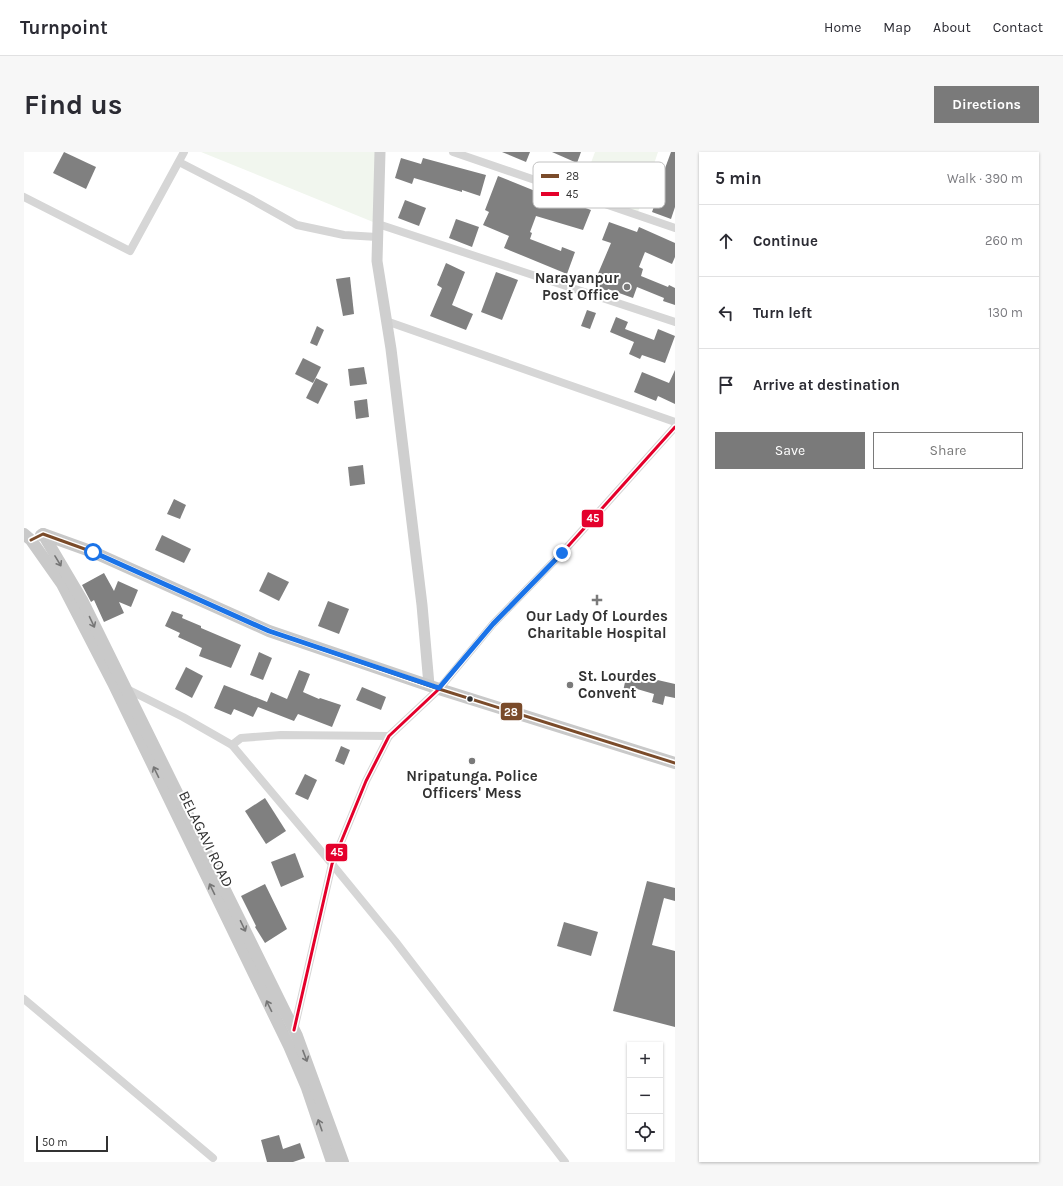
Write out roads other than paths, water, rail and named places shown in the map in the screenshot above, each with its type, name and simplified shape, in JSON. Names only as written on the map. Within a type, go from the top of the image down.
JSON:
[{"type":"main road","points":[[43,534],[82,600],[124,688],[294,1030],[316,1083],[343,1162]]},
{"type":"main road","points":[[27,537],[43,534],[93,552],[229,615],[308,645],[675,764]]},
{"type":"main road","name":"BELAGAVI ROAD","points":[[27,537],[62,584],[123,704],[289,1046],[307,1088],[332,1162]]},
{"type":"street","points":[[24,197],[130,251],[184,152]]},
{"type":"street","points":[[380,152],[377,260],[434,687]]},
{"type":"street","points":[[453,152],[533,179]]},
{"type":"street","points":[[179,162],[298,225],[344,235],[377,236]]},
{"type":"street","points":[[617,208],[675,228]]},
{"type":"street","points":[[378,224],[675,322]]},
{"type":"street","points":[[386,321],[675,422]]},
{"type":"street","points":[[294,1030],[332,864],[366,780],[389,736],[572,542],[675,427]]},
{"type":"street","points":[[124,688],[183,717],[232,745],[332,864],[565,1162]]},
{"type":"street","points":[[232,745],[241,738],[281,734],[389,736]]},
{"type":"street","points":[[24,999],[213,1158]]},
{"type":"place","name":"Narayanpur Post Office","points":[[627,287]]},
{"type":"place","name":"Our Lady Of Lourdes Charitable Hospital","points":[[597,600]]},
{"type":"place","name":"St. Lourdes Convent","points":[[570,685]]},
{"type":"place","name":"Nripatunga. Police Officers' Mess","points":[[472,761]]}]
